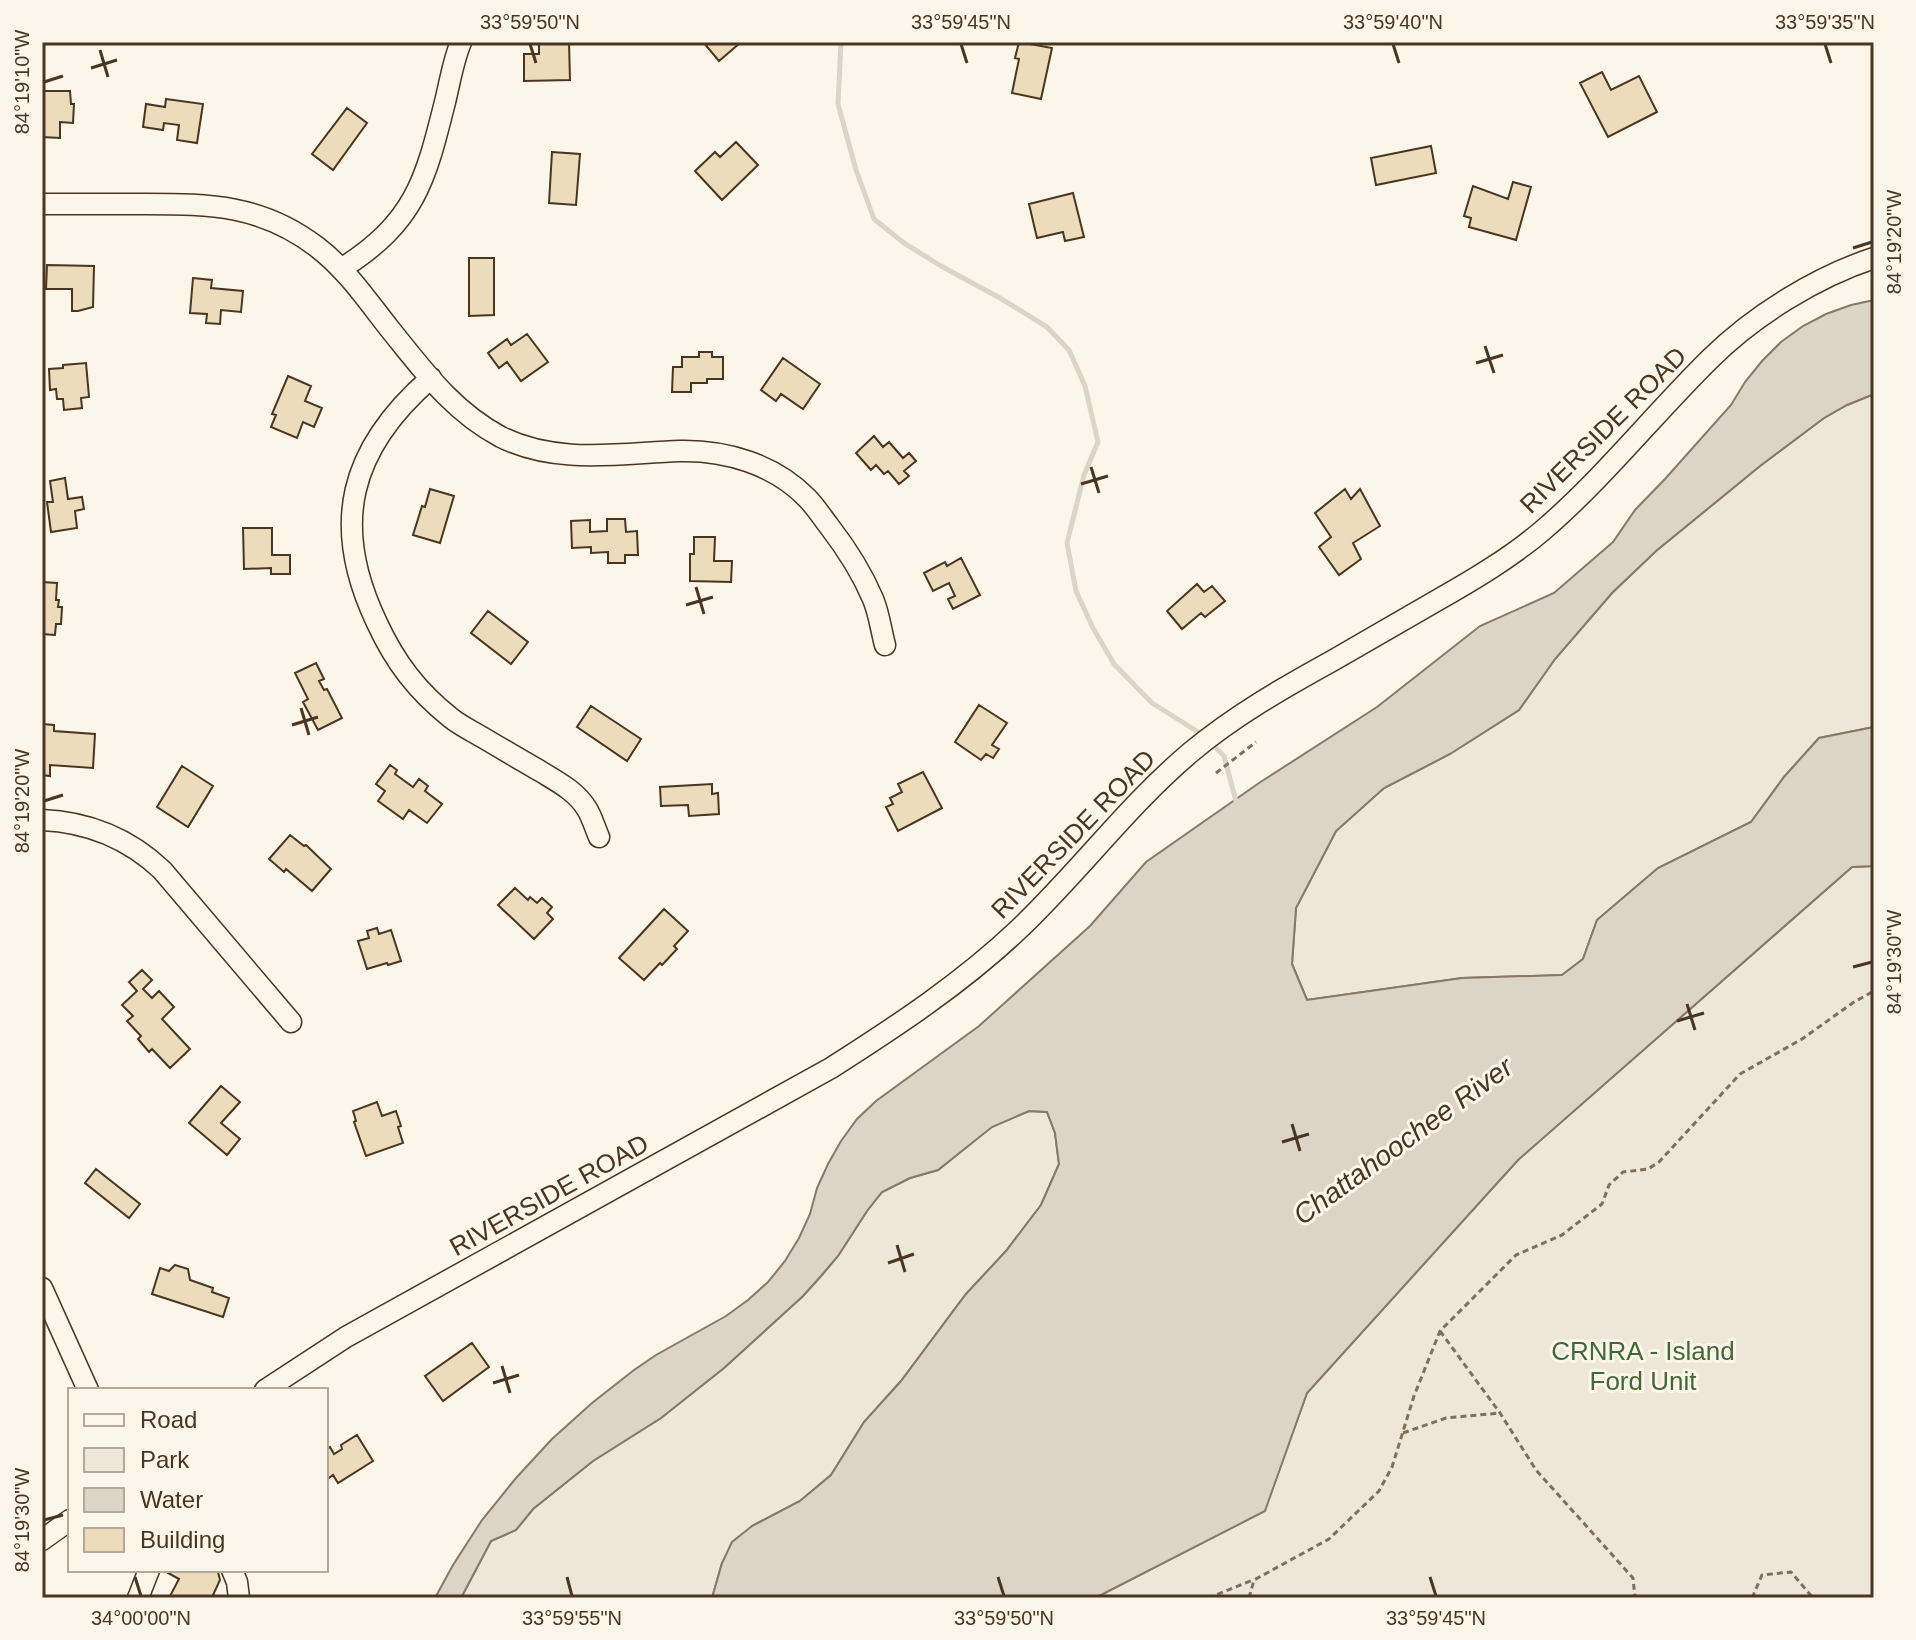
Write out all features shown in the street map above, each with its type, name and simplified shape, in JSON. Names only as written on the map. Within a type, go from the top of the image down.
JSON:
[{"type":"street","points":[[341,269],[386,234],[405,214],[417,194],[432,156],[461,42]]},
{"type":"street","points":[[42,204],[199,204],[257,215],[286,227],[317,247],[341,269],[452,403],[478,424],[504,438],[536,450],[582,456],[708,452],[746,460],[776,474],[807,497],[846,548],[873,599],[885,645]]},
{"type":"street","name":"RIVERSIDE ROAD","points":[[268,1388],[346,1337],[831,1068],[896,1027],[957,982],[1018,930],[1070,878],[1139,800],[1193,750],[1265,699],[1481,575],[1516,550],[1567,509],[1712,356],[1758,319],[1800,292],[1874,258]]},
{"type":"street","points":[[431,378],[408,398],[387,423],[369,452],[359,477],[351,537],[355,567],[365,598],[390,652],[422,693],[454,720],[570,789],[588,810],[599,837]]},
{"type":"street","points":[[42,820],[66,821],[102,831],[148,856],[291,1022]]},
{"type":"street","points":[[42,1288],[87,1388]]},
{"type":"street","points":[[42,1540],[68,1521]]},
{"type":"street","points":[[138,1598],[148,1572]]},
{"type":"street","points":[[233,1572],[239,1598]]},
{"type":"path","points":[[1216,773],[1256,742]]},
{"type":"path","points":[[1208,1598],[1254,1580],[1329,1539],[1379,1491],[1392,1467],[1414,1396],[1440,1331],[1516,1255],[1562,1235],[1602,1204],[1609,1185],[1623,1172],[1648,1169],[1659,1162],[1740,1074],[1802,1039],[1874,991]]},
{"type":"path","points":[[1440,1331],[1500,1413],[1536,1470],[1633,1578],[1635,1598]]},
{"type":"path","points":[[1403,1433],[1446,1418],[1500,1413]]},
{"type":"path","points":[[1752,1598],[1762,1575],[1791,1572],[1813,1598]]},
{"type":"path","points":[[1249,1598],[1254,1580]]},
{"type":"green space","points":[[1874,394],[1874,727],[1819,738],[1784,777],[1751,822],[1658,868],[1597,920],[1583,959],[1562,975],[1462,978],[1307,1000],[1292,964],[1296,908],[1336,831],[1384,788],[1450,754],[1519,710],[1555,659],[1612,593],[1656,551],[1824,418]]},
{"type":"green space","name":"CRNRA - Island Ford Unit","points":[[1874,866],[1874,1598],[1095,1598],[1264,1511],[1307,1393],[1518,1160],[1852,867]]},
{"type":"green space","points":[[1029,1111],[1047,1112],[1055,1133],[1059,1164],[1041,1205],[1006,1251],[966,1294],[901,1381],[864,1422],[831,1475],[800,1501],[752,1526],[722,1563],[712,1598],[461,1598],[491,1541],[516,1530],[533,1509],[593,1461],[661,1418],[724,1368],[821,1276],[882,1192],[910,1178],[938,1170],[991,1127]]},
{"type":"water","name":"Chattahoochee River","points":[[1874,300],[1874,394],[1824,418],[1656,551],[1612,593],[1555,659],[1519,710],[1450,754],[1384,788],[1336,831],[1296,908],[1292,964],[1307,1000],[1462,978],[1562,975],[1583,959],[1597,920],[1658,868],[1751,822],[1784,777],[1819,738],[1874,727],[1874,866],[1852,867],[1518,1160],[1307,1393],[1265,1511],[1095,1598],[712,1598],[732,1542],[752,1526],[800,1501],[831,1475],[864,1422],[901,1381],[966,1294],[1006,1251],[1041,1205],[1059,1164],[1055,1133],[1047,1112],[1029,1111],[992,1127],[938,1170],[910,1178],[882,1192],[821,1276],[724,1368],[661,1418],[593,1461],[533,1509],[516,1530],[491,1541],[461,1598],[435,1598],[482,1520],[552,1439],[634,1370],[726,1316],[768,1282],[799,1238],[817,1188],[841,1141],[857,1119],[876,1101],[979,1026],[1090,926],[1146,862],[1259,783],[1377,707],[1480,626],[1554,593],[1613,542],[1635,510],[1731,405],[1745,382],[1781,342],[1826,314]]},
{"type":"building","points":[[539,42],[569,42],[570,80],[524,81],[524,54],[539,54]]},
{"type":"building","points":[[703,42],[739,42],[740,43],[719,61]]},
{"type":"building","points":[[1019,42],[1052,48],[1041,99],[1012,93]]},
{"type":"building","points":[[1602,72],[1611,90],[1639,76],[1657,112],[1608,137],[1580,83]]},
{"type":"building","points":[[42,91],[70,91],[71,104],[74,104],[73,123],[60,122],[60,138],[42,137]]},
{"type":"building","points":[[166,99],[203,104],[197,143],[177,140],[179,125],[164,123],[163,130],[143,127],[146,104],[165,107]]},
{"type":"building","points":[[347,108],[367,123],[333,170],[312,154]]},
{"type":"building","points":[[736,142],[758,165],[722,200],[695,171],[715,152],[720,157]]},
{"type":"building","points":[[1431,146],[1436,173],[1376,185],[1371,158]]},
{"type":"building","points":[[552,152],[580,154],[576,205],[549,203]]},
{"type":"building","points":[[1513,182],[1531,187],[1516,240],[1469,227],[1471,218],[1464,216],[1473,186],[1508,199]]},
{"type":"building","points":[[1073,193],[1084,237],[1065,241],[1063,232],[1037,238],[1029,204]]},
{"type":"building","points":[[469,258],[494,258],[494,315],[469,316]]},
{"type":"building","points":[[47,265],[94,266],[93,307],[72,311],[72,289],[46,289]]},
{"type":"building","points":[[193,278],[212,280],[211,288],[243,291],[241,312],[221,310],[220,324],[206,323],[207,314],[190,313]]},
{"type":"building","points":[[527,334],[548,362],[521,381],[507,362],[499,368],[488,353],[507,339],[511,345]]},
{"type":"building","points":[[699,352],[712,352],[712,357],[723,357],[723,379],[691,383],[691,392],[672,392],[673,367],[682,367],[682,357],[699,357]]},
{"type":"building","points":[[783,358],[820,384],[803,409],[781,394],[776,401],[761,390]]},
{"type":"building","points":[[86,363],[89,397],[81,398],[82,408],[64,410],[63,399],[57,399],[56,389],[50,390],[49,369]]},
{"type":"building","points":[[288,376],[311,386],[305,401],[322,408],[314,427],[303,422],[297,438],[271,427],[276,415],[272,414]]},
{"type":"building","points":[[874,436],[883,447],[889,442],[903,458],[909,453],[916,461],[904,471],[909,476],[899,484],[888,471],[884,474],[876,465],[871,470],[856,453]]},
{"type":"building","points":[[65,478],[68,499],[82,497],[84,509],[75,511],[77,528],[51,532],[47,502],[53,502],[50,481]]},
{"type":"building","points":[[430,489],[454,496],[440,543],[413,535]]},
{"type":"building","points":[[1345,489],[1351,499],[1360,489],[1380,526],[1353,543],[1361,559],[1339,575],[1319,547],[1331,537],[1315,513]]},
{"type":"building","points":[[607,519],[625,519],[626,532],[637,531],[638,555],[625,555],[625,563],[608,563],[608,552],[591,553],[591,547],[572,548],[571,521],[590,520],[590,532],[607,531]]},
{"type":"building","points":[[243,528],[272,528],[272,555],[290,555],[290,574],[271,574],[271,568],[244,569]]},
{"type":"building","points":[[694,537],[715,537],[714,561],[732,561],[731,582],[690,581],[690,554],[694,554]]},
{"type":"building","points":[[961,558],[980,595],[953,609],[948,599],[955,596],[949,583],[933,591],[924,573]]},
{"type":"building","points":[[42,582],[57,583],[56,600],[59,600],[58,607],[62,607],[61,624],[56,624],[55,635],[42,634]]},
{"type":"building","points":[[1197,584],[1204,592],[1212,586],[1225,601],[1205,617],[1201,613],[1182,629],[1167,611]]},
{"type":"building","points":[[488,611],[528,642],[511,664],[471,633]]},
{"type":"building","points":[[316,663],[324,679],[319,681],[324,690],[327,689],[342,718],[318,730],[303,702],[308,699],[295,673]]},
{"type":"building","points":[[979,705],[1007,723],[992,745],[999,749],[993,758],[986,754],[981,760],[955,742]]},
{"type":"building","points":[[591,706],[641,739],[627,761],[577,727]]},
{"type":"building","points":[[42,724],[54,725],[54,731],[95,734],[93,768],[50,765],[50,776],[42,775]]},
{"type":"building","points":[[390,765],[397,770],[395,774],[413,787],[419,779],[428,786],[425,791],[442,804],[427,823],[409,810],[403,819],[378,801],[385,791],[376,784]]},
{"type":"building","points":[[182,766],[213,786],[188,827],[157,807]]},
{"type":"building","points":[[923,772],[942,808],[898,831],[886,807],[893,804],[890,798],[902,792],[898,784]]},
{"type":"building","points":[[712,784],[712,794],[718,793],[719,814],[689,816],[688,805],[661,806],[660,787]]},
{"type":"building","points":[[290,835],[306,845],[331,869],[312,891],[269,859]]},
{"type":"building","points":[[515,888],[528,900],[530,897],[537,903],[542,898],[552,907],[547,913],[553,919],[534,939],[498,905]]},
{"type":"building","points":[[664,909],[688,931],[674,946],[677,949],[644,980],[619,958]]},
{"type":"building","points":[[377,928],[379,934],[391,930],[401,961],[367,969],[358,941],[369,938],[367,931]]},
{"type":"building","points":[[142,970],[152,980],[143,989],[152,998],[159,991],[174,1007],[162,1019],[190,1049],[170,1068],[138,1039],[141,1036],[127,1021],[133,1016],[122,1005],[137,991],[129,982]]},
{"type":"building","points":[[221,1086],[240,1102],[221,1123],[240,1139],[227,1155],[189,1123]]},
{"type":"building","points":[[377,1102],[382,1116],[396,1111],[403,1143],[366,1156],[353,1111]]},
{"type":"building","points":[[96,1169],[140,1204],[129,1218],[85,1183]]},
{"type":"building","points":[[175,1265],[188,1269],[190,1280],[229,1298],[223,1317],[152,1294],[160,1268],[169,1271]]},
{"type":"building","points":[[472,1343],[489,1367],[443,1401],[425,1376]]},
{"type":"building","points":[[357,1435],[373,1461],[338,1483],[333,1475],[328,1479],[328,1448],[330,1447],[334,1454],[342,1449],[341,1445]]},
{"type":"building","points":[[218,1572],[220,1580],[213,1595],[219,1598],[169,1598],[179,1579],[168,1573]]},
{"type":"waterway","points":[[841,42],[838,104],[856,170],[874,219],[904,243],[1047,327],[1069,350],[1085,386],[1098,442],[1084,475],[1067,543],[1076,591],[1114,664],[1152,703],[1203,735]]},
{"type":"waterway","points":[[1210,742],[1224,756],[1237,805]]}]
